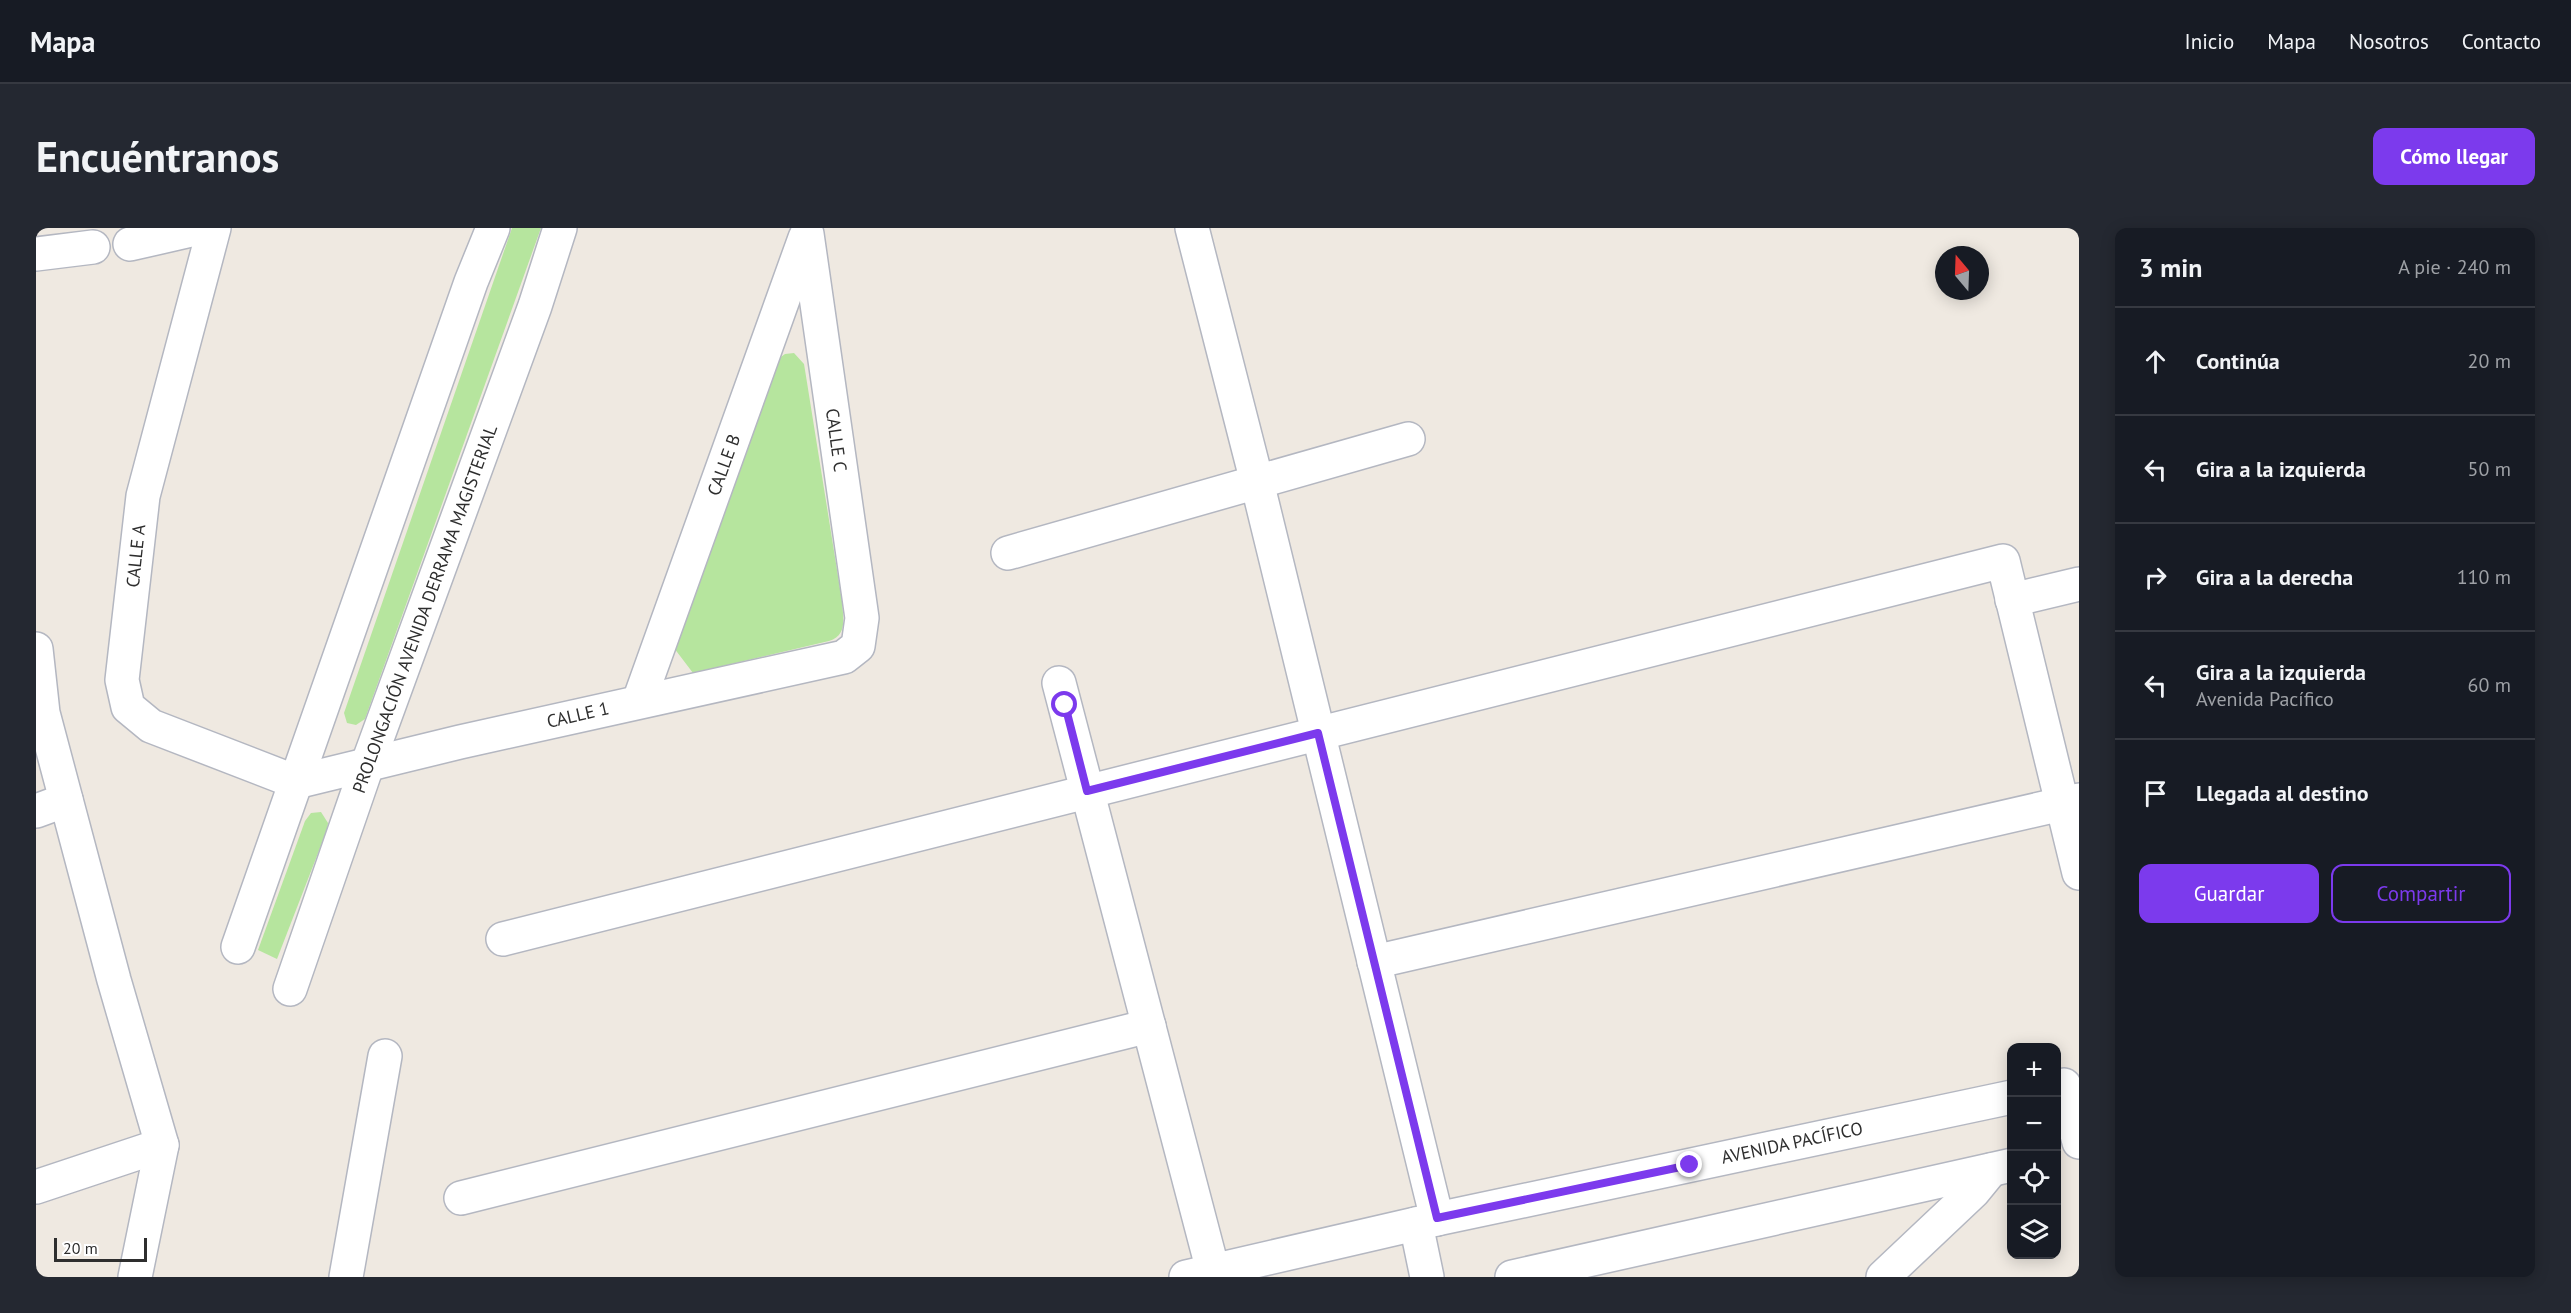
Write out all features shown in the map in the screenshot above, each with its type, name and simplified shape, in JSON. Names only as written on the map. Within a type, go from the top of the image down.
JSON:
[{"type":"street","points":[[130,244],[200,228]]},
{"type":"street","name":"CALLE A","points":[[214,228],[143,495],[122,680],[128,707],[151,726],[296,782]]},
{"type":"street","points":[[238,947],[471,282],[493,228]]},
{"type":"street","name":"PROLONGACIÓN AVENIDA DERRAMA MAGISTERIAL","points":[[290,989],[368,763],[535,306],[560,228]]},
{"type":"street","points":[[1192,228],[1257,482],[1374,962],[1426,1221],[1427,1277]]},
{"type":"street","name":"CALLE C","points":[[807,231],[862,618],[858,646]]},
{"type":"street","name":"CALLE B","points":[[639,701],[807,231]]},
{"type":"street","points":[[36,254],[93,247]]},
{"type":"street","points":[[1008,553],[1408,439]]},
{"type":"street","points":[[503,939],[2003,561],[2012,600],[2071,801],[2079,873]]},
{"type":"street","points":[[2012,600],[2079,584]]},
{"type":"street","name":"CALLE 1","points":[[296,782],[368,763],[639,701],[844,657],[858,646]]},
{"type":"street","points":[[36,649],[40,712],[162,1145],[135,1277]]},
{"type":"street","points":[[1059,683],[1149,1026],[1200,1274]]},
{"type":"street","points":[[36,811],[66,800]]},
{"type":"street","points":[[1374,962],[2071,801]]},
{"type":"street","points":[[461,1198],[1149,1026]]},
{"type":"street","points":[[346,1277],[385,1056]]},
{"type":"street","points":[[2067,1085],[2079,1142]]},
{"type":"street","name":"AVENIDA PACÍFICO","points":[[1200,1274],[1426,1221],[2007,1098]]},
{"type":"street","points":[[36,1187],[162,1145]]},
{"type":"street","points":[[2061,1154],[2079,1150]]},
{"type":"street","points":[[1512,1277],[2001,1167]]},
{"type":"street","points":[[1883,1277],[2001,1167]]},
{"type":"green space","points":[[512,228],[541,228],[365,719],[356,725],[347,723],[344,713]]},
{"type":"green space","points":[[794,353],[804,364],[842,601],[842,630],[839,635],[829,641],[693,673],[674,648],[778,359],[785,354]]},
{"type":"green space","points":[[321,812],[328,823],[327,830],[277,959],[258,950],[305,821],[311,813]]},
{"type":"route","points":[[1065,705],[1087,791],[1318,733],[1437,1218],[1690,1165]]}]
